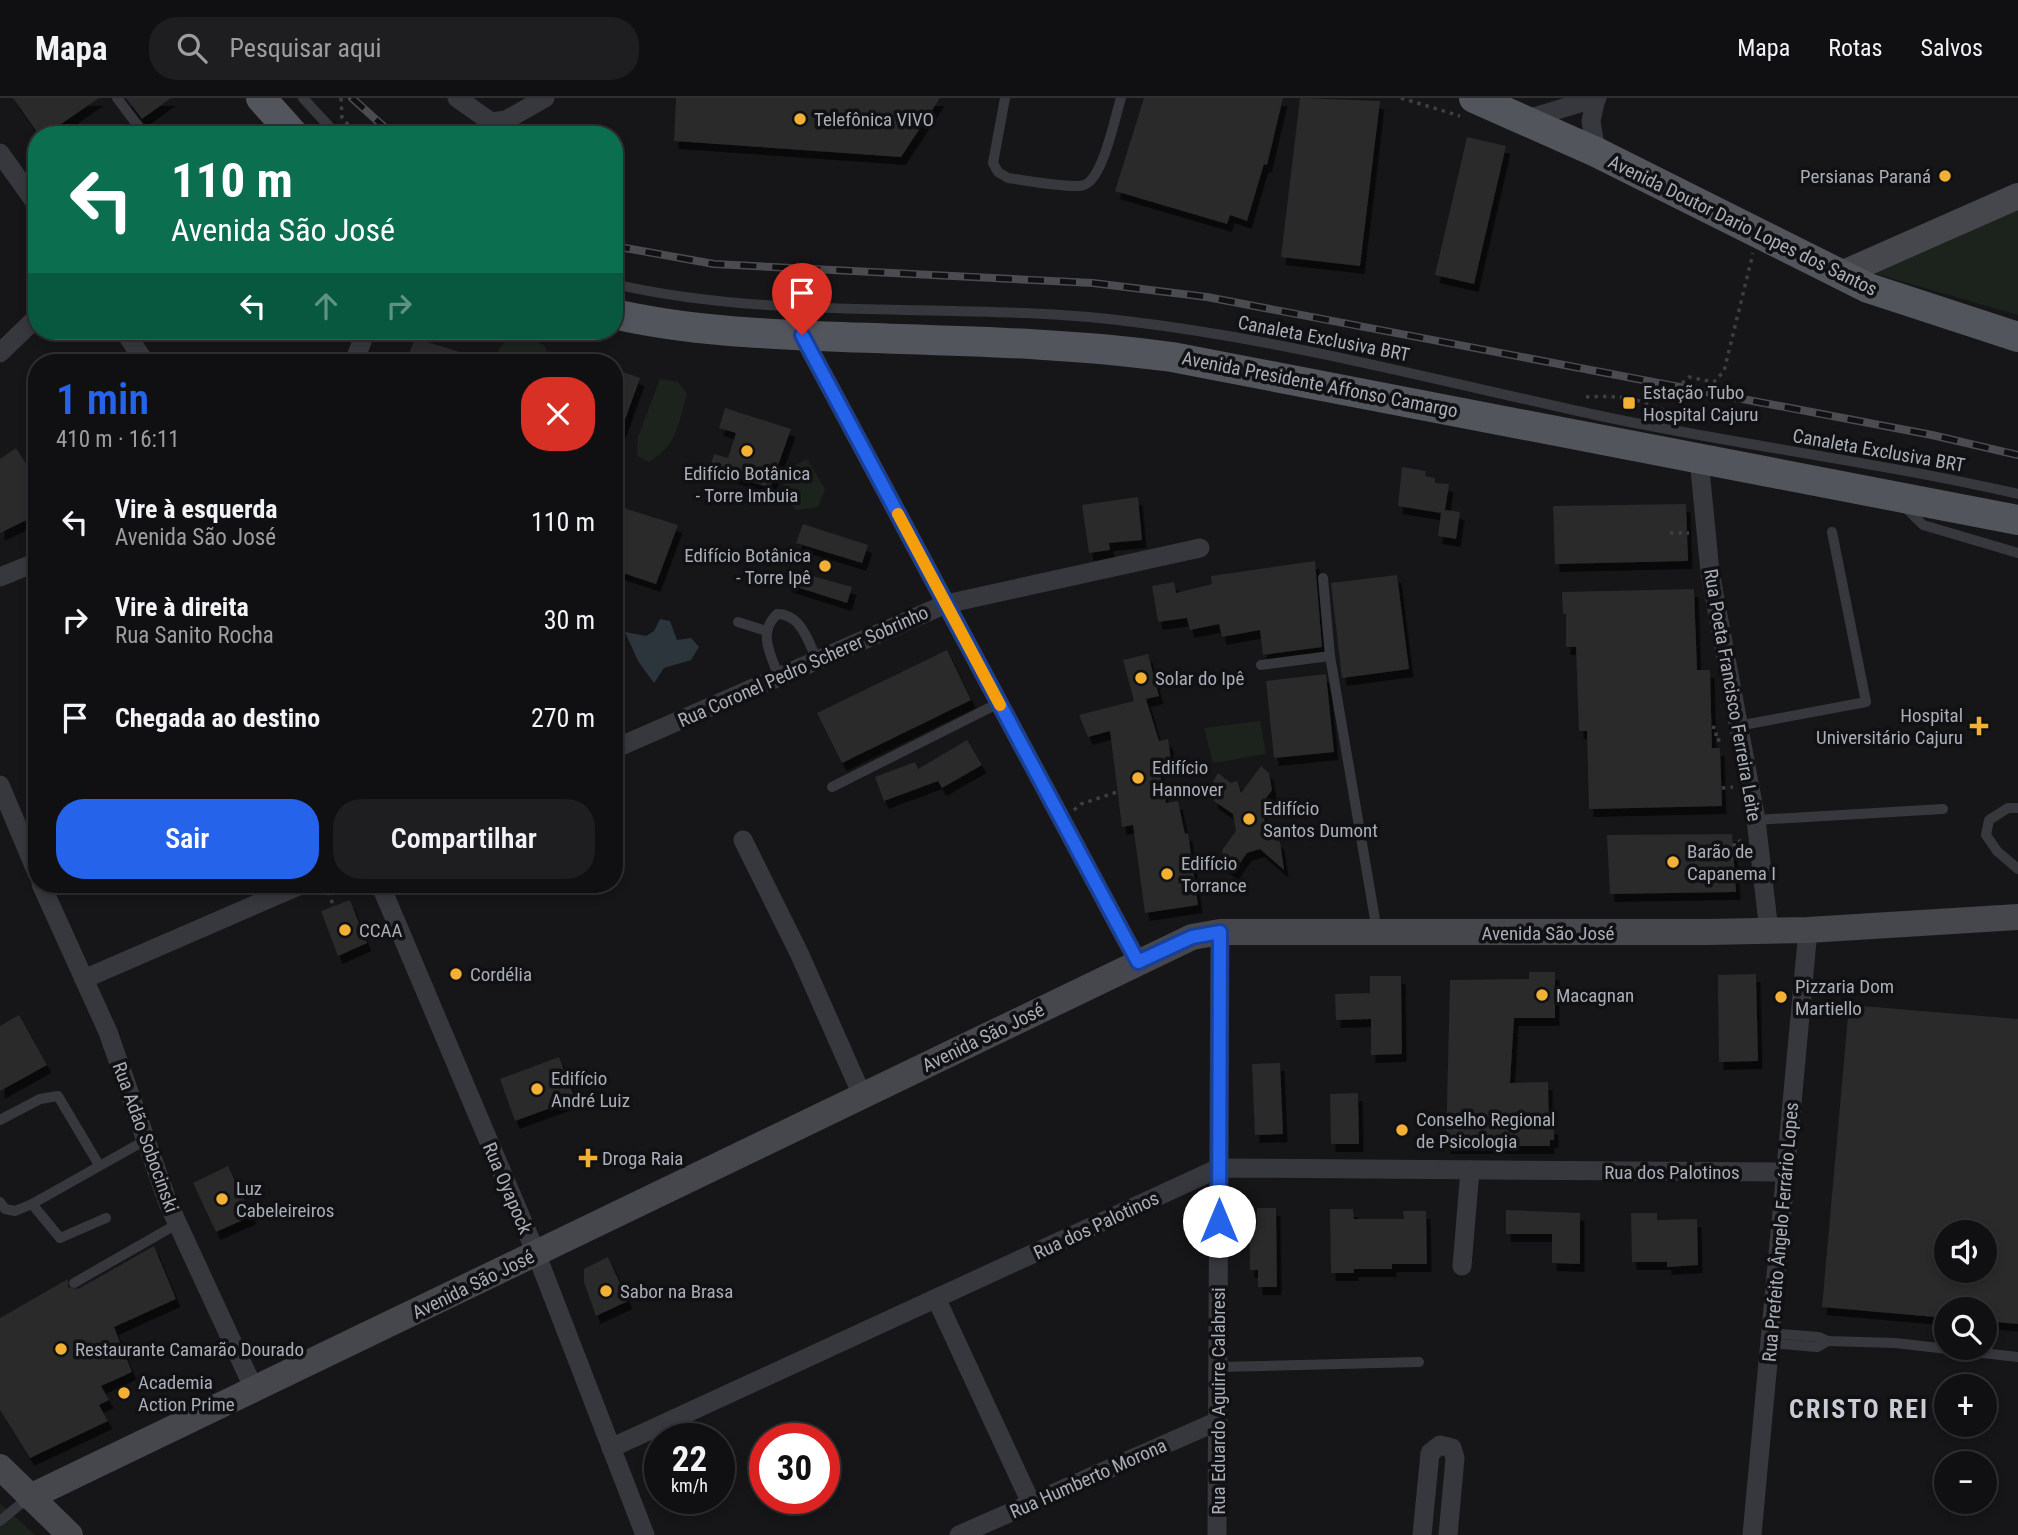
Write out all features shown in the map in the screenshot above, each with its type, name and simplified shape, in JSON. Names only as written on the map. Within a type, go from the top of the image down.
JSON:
[{"type":"main road","points":[[261,98],[286,126]]},
{"type":"main road","name":"Avenida Doutor Dario Lopes dos Santos","points":[[1474,98],[1527,119],[1596,152],[1839,275],[1898,300],[2018,337]]},
{"type":"main road","name":"Avenida Presidente Affonso Camargo","points":[[623,316],[698,329],[1041,344],[1161,355],[1894,494],[1959,519],[2018,520]]},
{"type":"street","points":[[457,98],[484,120],[499,122],[545,98]]},
{"type":"street","points":[[1527,119],[1597,98]]},
{"type":"street","points":[[1596,152],[1591,121],[1597,98]]},
{"type":"street","points":[[0,153],[28,192]]},
{"type":"street","points":[[1839,275],[2018,196]]},
{"type":"street","points":[[0,353],[28,326]]},
{"type":"street","points":[[802,335],[1138,962]]},
{"type":"street","name":"Rua Poeta Francisco Ferreira Leite","points":[[1699,459],[1710,572],[1757,829],[1769,931]]},
{"type":"street","name":"Rua Coronel Pedro Scherer Sobrinho","points":[[623,745],[946,604],[1200,548]]},
{"type":"street","points":[[0,577],[28,566]]},
{"type":"street","points":[[0,785],[28,852]]},
{"type":"street","points":[[743,840],[805,965],[862,1095]]},
{"type":"street","name":"Rua Adão Sobocinski","points":[[45,893],[113,1046],[144,1141],[177,1224],[254,1389]]},
{"type":"street","points":[[83,979],[282,893]]},
{"type":"street","name":"Rua Oyapock","points":[[384,893],[536,1253],[645,1535]]},
{"type":"street","name":"Avenida São José","points":[[30,1497],[1192,937],[1220,932],[1769,931],[2018,917]]},
{"type":"street","name":"Rua Prefeito Ângelo Ferrário Lopes","points":[[1752,1535],[1808,930]]},
{"type":"street","name":"Rua Eduardo Aguirre Calabresi","points":[[1217,1535],[1220,932]]},
{"type":"street","name":"Rua dos Palotinos","points":[[611,1448],[1219,1168],[1785,1172]]},
{"type":"street","points":[[1462,1266],[1470,1170]]},
{"type":"street","points":[[936,1298],[1031,1503]]},
{"type":"street","name":"Rua Humberto Morona","points":[[959,1535],[1218,1421]]},
{"type":"street","points":[[1422,1535],[1430,1453],[1440,1445],[1452,1448],[1455,1458],[1448,1535]]},
{"type":"street","points":[[0,1467],[71,1535]]},
{"type":"lane","points":[[117,98],[138,126]]},
{"type":"lane","points":[[303,98],[329,126]]},
{"type":"lane","points":[[1005,98],[993,163],[998,172],[1008,178],[1083,186],[1094,178],[1101,164],[1121,98]]},
{"type":"lane","name":"Canaleta Exclusiva BRT","points":[[623,286],[727,302],[1077,317],[1170,327],[1476,387],[1597,415],[2018,494]]},
{"type":"lane","points":[[1959,519],[2018,553]]},
{"type":"lane","points":[[1738,726],[1866,702],[1832,532]]},
{"type":"lane","points":[[1323,578],[1330,656],[1377,931]]},
{"type":"lane","points":[[779,677],[766,642],[766,631],[777,614],[787,614],[797,621],[817,660]]},
{"type":"lane","points":[[738,622],[766,631]]},
{"type":"lane","points":[[1261,666],[1330,656]]},
{"type":"lane","points":[[832,787],[999,703]]},
{"type":"lane","points":[[2018,808],[2008,808],[1989,820],[1986,835],[1997,851],[2018,869]]},
{"type":"lane","points":[[1757,829],[1943,809]]},
{"type":"lane","points":[[0,1121],[40,1098],[58,1096],[99,1165]]},
{"type":"lane","points":[[0,1202],[5,1209],[15,1211],[32,1205],[144,1141]]},
{"type":"lane","points":[[32,1205],[60,1238],[106,1218]]},
{"type":"lane","points":[[74,1283],[177,1224]]},
{"type":"lane","points":[[1770,1338],[1819,1337],[1828,1341],[1895,1343],[2018,1357]]},
{"type":"lane","points":[[1218,1367],[1419,1362]]},
{"type":"lane","points":[[0,1521],[30,1497]]},
{"type":"path","points":[[341,98],[342,118],[350,126]]},
{"type":"path","points":[[1644,402],[1644,396],[1664,400],[1689,377],[1714,382],[1724,371],[1754,248]]},
{"type":"path","points":[[1062,820],[1081,804],[1117,792]]},
{"type":"path","points":[[1721,858],[1735,858],[1734,842],[1757,829]]},
{"type":"path","points":[[329,893],[334,906]]},
{"type":"shaded area","points":[[2018,209],[2018,315],[1873,273]]},
{"type":"shaded area","points":[[506,340],[534,340],[545,346],[547,354],[498,354]]},
{"type":"shaded area","points":[[660,379],[678,382],[687,394],[671,442],[648,462],[637,456],[638,437]]},
{"type":"shaded area","points":[[807,459],[825,489],[818,507],[796,510],[786,494],[785,481],[792,469]]},
{"type":"shaded area","points":[[660,619],[670,621],[677,640],[691,638],[699,647],[691,660],[664,668],[654,683],[638,661],[625,632],[646,636],[654,631]]},
{"type":"shaded area","points":[[1260,721],[1266,754],[1213,763],[1204,728]]},
{"type":"shaded area","points":[[0,1503],[35,1535],[0,1535]]},
{"type":"building","points":[[13,98],[99,98],[58,126],[33,126]]},
{"type":"building","points":[[126,98],[171,98],[142,119]]},
{"type":"building","name":"Telefônica VIVO","points":[[676,98],[940,98],[901,157],[674,141]]},
{"type":"building","points":[[1144,98],[1283,98],[1267,165],[1264,164],[1247,221],[1230,215],[1227,224],[1115,191]]},
{"type":"building","points":[[1300,98],[1380,101],[1360,266],[1281,257]]},
{"type":"building","points":[[1467,137],[1506,146],[1474,284],[1435,275]]},
{"type":"building","points":[[414,340],[421,340],[466,354],[409,354]]},
{"type":"building","points":[[623,372],[640,378],[623,425]]},
{"type":"building","name":"Edifício Botânica - Torre Imbuia","points":[[725,408],[791,429],[770,488],[710,468],[714,454],[728,458],[736,433],[719,428]]},
{"type":"building","points":[[16,448],[28,467],[28,519],[0,533],[0,459]]},
{"type":"building","points":[[1402,467],[1426,471],[1425,476],[1435,478],[1435,483],[1449,484],[1445,510],[1460,512],[1456,539],[1438,536],[1441,513],[1398,506]]},
{"type":"building","points":[[1138,497],[1142,540],[1109,543],[1110,550],[1089,553],[1082,505]]},
{"type":"building","points":[[1686,504],[1688,561],[1555,564],[1553,506]]},
{"type":"building","points":[[623,508],[678,525],[656,584],[623,573]]},
{"type":"building","points":[[803,524],[868,545],[862,563],[796,543]]},
{"type":"building","points":[[1315,561],[1322,647],[1263,655],[1260,630],[1222,637],[1219,624],[1190,630],[1187,618],[1158,622],[1152,586],[1174,582],[1176,593],[1212,584],[1211,576]]},
{"type":"building","points":[[791,570],[852,587],[847,603],[787,584]]},
{"type":"building","points":[[1397,575],[1409,669],[1342,678],[1331,583]]},
{"type":"building","points":[[1694,589],[1697,670],[1710,670],[1712,748],[1720,748],[1722,806],[1589,809],[1587,731],[1579,731],[1576,647],[1566,647],[1566,614],[1563,614],[1562,592]]},
{"type":"building","points":[[947,650],[971,700],[842,763],[817,713]]},
{"type":"building","points":[[1148,654],[1159,696],[1146,699],[1159,741],[1168,739],[1171,760],[1158,762],[1166,803],[1178,801],[1185,834],[1188,833],[1198,905],[1145,913],[1133,825],[1122,827],[1110,731],[1088,737],[1079,715],[1134,701],[1123,660]]},
{"type":"building","points":[[1326,674],[1334,752],[1274,758],[1266,681]]},
{"type":"building","points":[[967,740],[982,765],[942,788],[938,781],[884,801],[875,777],[915,762],[918,769]]},
{"type":"building","name":"Edifício Santos Dumont","points":[[1261,766],[1269,773],[1272,790],[1261,805],[1267,831],[1280,842],[1284,870],[1260,849],[1247,853],[1234,872],[1225,866],[1222,850],[1236,831],[1233,814],[1214,801],[1212,784],[1218,773],[1231,783],[1237,781],[1241,793]]},
{"type":"building","name":"Barão de Capanema I","points":[[1732,834],[1736,892],[1610,894],[1607,835]]},
{"type":"building","name":"CCAA","points":[[350,900],[367,943],[338,956],[321,911]]},
{"type":"building","points":[[1529,972],[1555,972],[1555,1018],[1514,1018],[1510,1083],[1548,1082],[1549,1127],[1554,1126],[1554,1140],[1550,1140],[1550,1146],[1446,1146],[1450,980],[1529,979]]},
{"type":"building","points":[[1756,974],[1758,1061],[1719,1062],[1718,975]]},
{"type":"building","points":[[1370,976],[1401,976],[1402,1054],[1371,1055],[1371,1019],[1336,1020],[1335,994],[1370,993]]},
{"type":"building","points":[[1849,1005],[2018,1019],[2018,1324],[1997,1322],[1997,1297],[1934,1297],[1934,1317],[1822,1307]]},
{"type":"building","points":[[19,1015],[47,1065],[0,1091],[0,1026]]},
{"type":"building","name":"Edifício André Luiz","points":[[559,1057],[575,1099],[515,1121],[500,1079]]},
{"type":"building","points":[[1280,1063],[1283,1134],[1255,1135],[1252,1064]]},
{"type":"building","points":[[1358,1093],[1359,1144],[1331,1144],[1330,1094]]},
{"type":"building","name":"Luz Cabeleireiros","points":[[228,1166],[252,1216],[216,1232],[193,1183]]},
{"type":"building","points":[[1257,1208],[1276,1208],[1277,1287],[1258,1287],[1258,1270],[1250,1270],[1250,1226],[1257,1226]]},
{"type":"building","points":[[1330,1209],[1353,1209],[1354,1219],[1404,1219],[1403,1211],[1426,1211],[1427,1264],[1392,1264],[1392,1269],[1354,1269],[1354,1273],[1331,1273]]},
{"type":"building","points":[[1506,1210],[1580,1213],[1580,1264],[1552,1263],[1552,1234],[1506,1234]]},
{"type":"building","points":[[1631,1213],[1657,1213],[1657,1220],[1697,1219],[1698,1265],[1667,1267],[1667,1262],[1632,1262]]},
{"type":"building","name":"Restaurante Camarão Dourado","points":[[154,1246],[176,1299],[114,1327],[132,1372],[101,1386],[109,1400],[99,1405],[108,1421],[30,1458],[0,1410],[0,1318],[68,1279],[68,1287],[78,1289]]},
{"type":"building","name":"Sabor na Brasa","points":[[608,1257],[628,1301],[596,1316],[584,1282],[584,1269]]},
{"type":"railway","points":[[352,98],[383,126]]},
{"type":"railway","points":[[623,248],[714,264],[1093,283],[1207,297],[1932,435],[2018,455]]},
{"type":"slow traffic","points":[[898,514],[1000,705]]},
{"type":"place","name":"Telefônica VIVO","points":[[800,119]]},
{"type":"place","name":"Persianas Paraná","points":[[1945,176]]},
{"type":"place","name":"Estação Tubo Hospital Cajuru","points":[[1629,403]]},
{"type":"place","name":"Edifício Botânica - Torre Imbuia","points":[[747,451]]},
{"type":"place","name":"Edifício Botânica - Torre Ipê","points":[[825,566]]},
{"type":"place","name":"Solar do Ipê","points":[[1141,678]]},
{"type":"place","name":"Hospital Universitário Cajuru","points":[[1979,726]]},
{"type":"place","name":"Edifício Hannover","points":[[1138,778]]},
{"type":"place","name":"Edifício Santos Dumont","points":[[1249,819]]},
{"type":"place","name":"Barão de Capanema I","points":[[1673,862]]},
{"type":"place","name":"Edifício Torrance","points":[[1167,874]]},
{"type":"place","name":"CCAA","points":[[345,930]]},
{"type":"place","name":"Cordélia","points":[[456,974]]},
{"type":"place","name":"Macagnan","points":[[1542,995]]},
{"type":"place","name":"Pizzaria Dom Martiello","points":[[1781,997]]},
{"type":"place","name":"Edifício André Luiz","points":[[537,1089]]},
{"type":"place","name":"Conselho Regional de Psicologia","points":[[1402,1130]]},
{"type":"place","name":"Droga Raia","points":[[588,1158]]},
{"type":"place","name":"Luz Cabeleireiros","points":[[222,1199]]},
{"type":"place","name":"Sabor na Brasa","points":[[606,1291]]},
{"type":"place","name":"Restaurante Camarão Dourado","points":[[61,1349]]},
{"type":"place","name":"Academia Action Prime","points":[[124,1393]]},
{"type":"district","name":"CRISTO REI","points":[[1859,1409]]},
{"type":"route","points":[[802,335],[1138,962],[1192,937],[1220,932],[1219,1221]]}]
